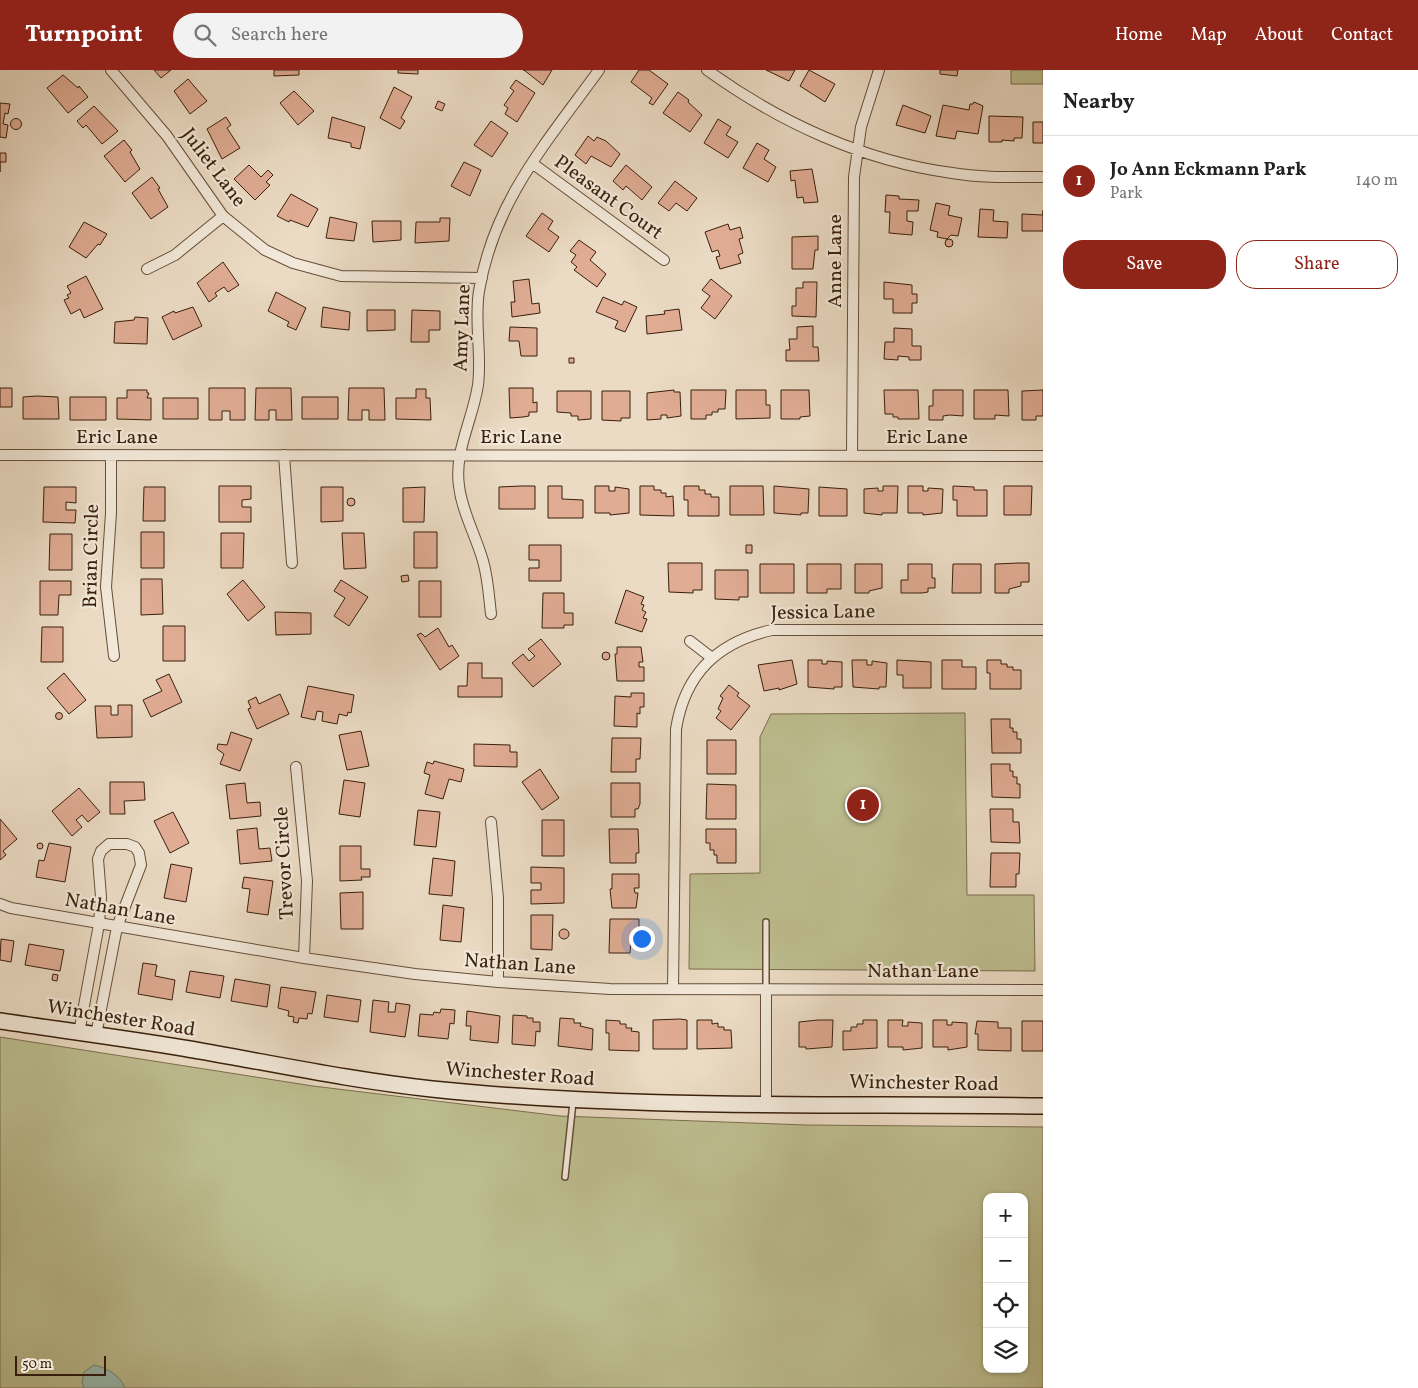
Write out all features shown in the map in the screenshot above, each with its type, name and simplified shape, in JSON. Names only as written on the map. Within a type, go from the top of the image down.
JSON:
[{"type":"main road","name":"Winchester Road","points":[[0,1021],[431,1088],[637,1102],[1043,1106]]},
{"type":"street","name":"Juliet Lane","points":[[111,70],[167,136],[223,216],[265,250],[319,272],[341,276],[482,278]]},
{"type":"street","name":"Amy Lane","points":[[491,614],[484,563],[459,486],[460,456],[466,426],[478,385],[479,294],[482,278],[489,244],[515,188],[599,70]]},
{"type":"street","points":[[706,70],[789,121],[822,138],[857,150],[952,174],[1043,178]]},
{"type":"street","name":"Anne Lane","points":[[852,456],[854,177],[861,127],[879,70]]},
{"type":"street","name":"Pleasant Court","points":[[532,163],[664,260]]},
{"type":"street","points":[[147,269],[176,255],[223,216]]},
{"type":"street","name":"Eric Lane","points":[[0,455],[1043,456]]},
{"type":"street","name":"Brian Circle","points":[[111,456],[111,513],[106,588],[114,656]]},
{"type":"street","points":[[284,456],[292,563]]},
{"type":"street","name":"Jessica Lane","points":[[673,989],[676,729],[683,699],[701,668],[738,640],[772,630],[1043,630]]},
{"type":"street","points":[[690,641],[712,658]]},
{"type":"street","name":"Trevor Circle","points":[[296,767],[307,881],[304,958]]},
{"type":"street","points":[[491,822],[498,898],[498,982]]},
{"type":"street","points":[[80,1033],[99,924],[101,897],[98,859],[101,851],[108,844],[127,844],[135,847],[141,865],[123,907],[117,927],[96,1035]]},
{"type":"street","name":"Nathan Lane","points":[[0,904],[12,908],[99,924],[304,958],[415,974],[498,982],[610,989],[1043,990]]},
{"type":"street","points":[[766,989],[766,1103]]},
{"type":"lane","points":[[766,922],[766,989]]},
{"type":"lane","points":[[565,1177],[574,1099]]},
{"type":"green space","points":[[1011,70],[1043,70],[1043,84],[1011,84]]},
{"type":"green space","points":[[965,713],[967,895],[1034,895],[1035,971],[689,969],[690,874],[760,873],[760,737],[771,714]]},
{"type":"green space","points":[[0,1037],[313,1086],[560,1116],[806,1125],[1043,1127],[1043,1388],[0,1388]]},
{"type":"water","points":[[94,1365],[112,1373],[120,1379],[125,1388],[84,1388],[82,1383],[84,1372]]},
{"type":"building","points":[[154,70],[171,70],[161,78]]},
{"type":"building","points":[[274,70],[299,70],[299,75],[274,76]]},
{"type":"building","points":[[398,70],[418,70],[418,74],[398,73]]},
{"type":"building","points":[[524,70],[552,70],[543,85]]},
{"type":"building","points":[[639,70],[649,70],[668,84],[653,105],[649,103],[652,98],[631,82]]},
{"type":"building","points":[[766,70],[795,70],[789,81]]},
{"type":"building","points":[[809,70],[835,84],[825,102],[800,86]]},
{"type":"building","points":[[940,70],[958,70],[957,76],[940,74]]},
{"type":"building","points":[[63,75],[78,88],[79,86],[88,97],[68,113],[47,88]]},
{"type":"building","points":[[188,79],[207,101],[190,114],[174,91]]},
{"type":"building","points":[[516,80],[535,93],[517,122],[505,114],[508,108],[504,105],[514,91],[510,88]]},
{"type":"building","points":[[394,87],[412,97],[401,118],[405,121],[400,129],[380,118]]},
{"type":"building","points":[[294,91],[314,111],[298,125],[280,103]]},
{"type":"building","points":[[678,92],[689,100],[688,102],[702,115],[690,132],[663,113]]},
{"type":"building","points":[[438,101],[445,104],[442,111],[435,108]]},
{"type":"building","points":[[974,102],[983,106],[978,134],[957,131],[955,139],[936,136],[943,105],[969,110],[970,104]]},
{"type":"building","points":[[0,103],[10,104],[8,114],[5,113],[3,124],[8,125],[6,138],[0,137]]},
{"type":"building","points":[[903,105],[931,116],[925,133],[896,125]]},
{"type":"building","points":[[94,106],[118,131],[102,144],[86,125],[83,128],[77,121]]},
{"type":"building","points":[[989,116],[1023,117],[1022,138],[1014,138],[1014,141],[989,142]]},
{"type":"building","points":[[226,117],[231,125],[227,128],[240,148],[222,159],[207,129]]},
{"type":"building","points":[[332,117],[365,127],[360,149],[351,147],[351,143],[328,138]]},
{"type":"building","points":[[16,118],[22,124],[16,130],[10,124]]},
{"type":"building","points":[[718,119],[731,127],[726,135],[738,142],[728,158],[704,143]]},
{"type":"building","points":[[491,121],[508,133],[492,157],[474,145]]},
{"type":"building","points":[[1033,122],[1043,122],[1043,143],[1033,143]]},
{"type":"building","points":[[588,136],[594,141],[597,137],[606,141],[620,154],[611,167],[591,156],[586,164],[575,155]]},
{"type":"building","points":[[124,140],[132,150],[130,152],[140,169],[125,182],[104,156]]},
{"type":"building","points":[[757,143],[769,150],[764,159],[776,167],[768,182],[743,168]]},
{"type":"building","points":[[0,153],[6,153],[6,162],[0,162]]},
{"type":"building","points":[[464,162],[481,170],[470,196],[451,186]]},
{"type":"building","points":[[249,165],[261,177],[268,170],[273,175],[266,182],[270,185],[255,200],[234,179]]},
{"type":"building","points":[[626,165],[652,187],[642,200],[626,186],[623,190],[613,181]]},
{"type":"building","points":[[812,169],[818,202],[804,203],[803,197],[797,198],[795,180],[791,181],[790,171]]},
{"type":"building","points":[[152,177],[160,188],[158,189],[168,207],[151,219],[132,193]]},
{"type":"building","points":[[675,181],[697,198],[687,211],[676,203],[669,211],[658,203]]},
{"type":"building","points":[[291,194],[318,209],[308,227],[290,220],[289,222],[277,216]]},
{"type":"building","points":[[886,195],[899,196],[899,199],[919,200],[918,211],[907,211],[907,221],[913,222],[912,235],[889,233],[890,212],[885,212]]},
{"type":"building","points":[[936,203],[950,206],[948,215],[962,218],[958,236],[951,235],[947,239],[937,237],[938,232],[930,230]]},
{"type":"building","points":[[980,209],[994,210],[993,221],[1008,222],[1007,238],[978,237]]},
{"type":"building","points":[[542,213],[553,221],[548,229],[559,237],[549,252],[526,236]]},
{"type":"building","points":[[1022,214],[1043,215],[1043,231],[1022,231]]},
{"type":"building","points":[[330,217],[357,223],[354,241],[326,238]]},
{"type":"building","points":[[440,218],[450,218],[449,241],[415,243],[416,222],[440,222]]},
{"type":"building","points":[[372,221],[401,221],[401,240],[373,242]]},
{"type":"building","points":[[84,222],[107,234],[100,245],[98,244],[86,258],[69,247]]},
{"type":"building","points":[[728,224],[730,230],[740,227],[743,238],[739,239],[743,253],[738,255],[741,263],[720,269],[716,257],[720,256],[718,250],[712,252],[705,232]]},
{"type":"building","points":[[818,236],[818,250],[815,250],[813,269],[792,269],[792,237]]},
{"type":"building","points":[[949,239],[953,243],[949,247],[945,243]]},
{"type":"building","points":[[579,240],[596,252],[590,260],[606,274],[597,287],[574,270],[577,267],[571,262],[576,255],[570,251]]},
{"type":"building","points":[[223,262],[239,285],[228,292],[224,287],[215,293],[217,296],[209,302],[197,283]]},
{"type":"building","points":[[86,276],[103,309],[84,318],[80,309],[71,314],[64,300],[69,298],[67,295],[71,293],[67,286]]},
{"type":"building","points":[[529,279],[532,304],[539,303],[540,313],[512,317],[511,302],[515,302],[513,281]]},
{"type":"building","points":[[711,279],[732,296],[715,319],[701,308],[710,296],[702,290]]},
{"type":"building","points":[[803,282],[817,282],[816,317],[792,316],[792,306],[796,306],[796,288],[803,288]]},
{"type":"building","points":[[884,282],[912,285],[912,294],[917,294],[917,303],[912,303],[912,313],[893,313],[893,299],[884,299]]},
{"type":"building","points":[[276,292],[306,308],[296,330],[287,326],[289,322],[268,311]]},
{"type":"building","points":[[603,297],[622,305],[624,301],[637,307],[625,332],[615,328],[618,321],[596,312]]},
{"type":"building","points":[[193,307],[202,326],[173,340],[162,317],[174,311],[175,313]]},
{"type":"building","points":[[323,307],[350,312],[349,330],[321,327]]},
{"type":"building","points":[[679,309],[682,330],[647,334],[646,316],[665,314],[664,311]]},
{"type":"building","points":[[367,310],[395,310],[395,330],[367,331]]},
{"type":"building","points":[[412,310],[440,311],[440,330],[429,330],[429,342],[411,342]]},
{"type":"building","points":[[135,317],[148,318],[147,344],[114,343],[115,322],[134,320]]},
{"type":"building","points":[[813,326],[813,347],[818,347],[819,361],[786,361],[786,350],[790,350],[789,339],[797,339],[797,327]]},
{"type":"building","points":[[510,327],[537,328],[537,356],[521,356],[519,341],[509,341]]},
{"type":"building","points":[[894,328],[912,329],[912,346],[921,346],[921,360],[909,360],[909,357],[898,356],[898,360],[884,359],[885,342],[894,342]]},
{"type":"building","points":[[569,358],[574,358],[574,363],[569,363]]},
{"type":"building","points":[[0,388],[12,388],[12,407],[0,407]]},
{"type":"building","points":[[209,388],[245,388],[245,420],[230,420],[230,411],[222,411],[222,420],[209,420]]},
{"type":"building","points":[[256,388],[291,388],[292,420],[276,420],[276,410],[269,410],[269,420],[255,420]]},
{"type":"building","points":[[349,388],[384,388],[385,420],[369,420],[369,410],[362,410],[362,420],[348,420]]},
{"type":"building","points":[[509,388],[533,388],[533,403],[537,402],[537,412],[529,412],[529,416],[510,418]]},
{"type":"building","points":[[416,389],[426,389],[426,398],[430,398],[431,420],[396,419],[396,398],[416,398]]},
{"type":"building","points":[[127,390],[147,390],[147,393],[149,393],[147,398],[151,398],[151,420],[117,419],[117,398],[127,398]]},
{"type":"building","points":[[674,390],[674,392],[680,392],[681,416],[667,418],[667,415],[661,415],[661,419],[647,420],[647,393]]},
{"type":"building","points":[[691,390],[726,390],[725,409],[718,409],[718,412],[712,412],[712,415],[706,415],[706,419],[691,419]]},
{"type":"building","points":[[736,390],[766,390],[766,405],[770,405],[770,418],[736,419]]},
{"type":"building","points":[[781,390],[809,390],[810,416],[800,417],[800,419],[781,419]]},
{"type":"building","points":[[884,390],[918,390],[919,419],[898,419],[898,417],[893,417],[893,414],[885,414]]},
{"type":"building","points":[[933,390],[963,390],[963,416],[950,415],[943,416],[943,420],[929,420],[929,406],[933,406]]},
{"type":"building","points":[[974,390],[1008,390],[1009,416],[995,415],[995,419],[974,419]]},
{"type":"building","points":[[1043,390],[1043,416],[1036,416],[1036,420],[1022,420],[1022,391]]},
{"type":"building","points":[[557,391],[591,391],[591,419],[578,420],[578,416],[571,416],[571,413],[557,412]]},
{"type":"building","points":[[602,391],[630,391],[630,418],[621,418],[621,421],[602,420]]},
{"type":"building","points":[[23,397],[58,397],[59,419],[23,419]]},
{"type":"building","points":[[70,397],[106,397],[106,420],[70,420]]},
{"type":"building","points":[[302,397],[338,397],[338,419],[302,419]]},
{"type":"building","points":[[163,398],[198,398],[198,419],[163,419]]},
{"type":"building","points":[[219,486],[251,486],[251,499],[242,500],[242,507],[251,507],[251,522],[219,522]]},
{"type":"building","points":[[535,486],[535,509],[499,509],[499,487]]},
{"type":"building","points":[[548,486],[562,486],[562,499],[583,500],[583,518],[548,518]]},
{"type":"building","points":[[595,486],[609,486],[609,491],[615,491],[615,487],[629,489],[629,513],[610,515],[610,513],[595,513]]},
{"type":"building","points":[[640,486],[654,486],[654,490],[661,490],[661,493],[666,493],[666,497],[673,496],[674,516],[640,515]]},
{"type":"building","points":[[684,486],[699,486],[699,490],[705,490],[705,494],[711,494],[711,497],[719,497],[719,516],[688,516],[688,500],[684,500]]},
{"type":"building","points":[[730,486],[763,486],[764,515],[730,515]]},
{"type":"building","points":[[774,486],[809,489],[808,513],[801,513],[801,515],[774,513]]},
{"type":"building","points":[[883,486],[898,486],[897,513],[882,513],[882,515],[864,513],[864,489],[878,488],[878,491],[883,491]]},
{"type":"building","points":[[908,486],[923,486],[923,491],[928,491],[928,488],[943,489],[942,513],[923,515],[923,513],[908,513]]},
{"type":"building","points":[[953,486],[974,487],[974,490],[987,490],[987,516],[957,516],[957,500],[953,500]]},
{"type":"building","points":[[1004,486],[1032,486],[1031,515],[1004,515]]},
{"type":"building","points":[[44,487],[76,487],[76,503],[66,502],[66,510],[76,510],[75,523],[43,522]]},
{"type":"building","points":[[144,487],[165,487],[165,521],[143,521]]},
{"type":"building","points":[[321,487],[343,487],[343,521],[321,522]]},
{"type":"building","points":[[425,487],[424,522],[403,522],[403,488]]},
{"type":"building","points":[[819,487],[847,489],[847,516],[819,516]]},
{"type":"building","points":[[351,498],[355,502],[351,506],[347,502]]},
{"type":"building","points":[[141,532],[164,532],[164,568],[141,568]]},
{"type":"building","points":[[414,532],[437,532],[437,568],[414,568]]},
{"type":"building","points":[[221,533],[244,533],[243,568],[221,568]]},
{"type":"building","points":[[342,533],[364,533],[366,568],[344,569]]},
{"type":"building","points":[[50,534],[72,534],[72,570],[49,570]]},
{"type":"building","points":[[529,545],[561,545],[561,581],[529,581],[529,568],[539,568],[539,560],[529,560]]},
{"type":"building","points":[[746,545],[752,545],[752,553],[746,553]]},
{"type":"building","points":[[668,563],[702,563],[702,590],[693,590],[693,593],[669,592]]},
{"type":"building","points":[[1029,563],[1029,582],[1021,582],[1021,586],[1009,589],[1009,593],[995,593],[995,564]]},
{"type":"building","points":[[760,564],[794,564],[794,593],[760,593]]},
{"type":"building","points":[[807,564],[841,564],[841,589],[827,589],[827,593],[807,593]]},
{"type":"building","points":[[855,564],[882,564],[882,588],[869,591],[869,593],[855,593]]},
{"type":"building","points":[[908,564],[932,564],[932,578],[935,578],[935,588],[928,588],[928,592],[922,593],[901,593],[901,580],[908,580]]},
{"type":"building","points":[[953,564],[981,564],[981,593],[952,593]]},
{"type":"building","points":[[715,570],[748,570],[748,597],[739,597],[739,600],[715,599]]},
{"type":"building","points":[[408,575],[409,581],[402,582],[401,576]]},
{"type":"building","points":[[141,579],[162,579],[163,614],[141,615]]},
{"type":"building","points":[[243,580],[265,607],[248,621],[227,594]]},
{"type":"building","points":[[341,580],[368,597],[349,626],[334,616],[345,598],[334,591]]},
{"type":"building","points":[[40,581],[71,581],[71,595],[59,595],[58,615],[40,615]]},
{"type":"building","points":[[419,581],[441,581],[441,617],[419,617]]},
{"type":"building","points":[[626,590],[644,597],[641,604],[644,605],[642,610],[646,612],[643,618],[647,619],[642,632],[615,623]]},
{"type":"building","points":[[543,593],[564,593],[564,613],[573,613],[573,625],[564,625],[564,628],[542,628]]},
{"type":"building","points":[[275,612],[311,613],[311,634],[276,635]]},
{"type":"building","points":[[163,626],[185,626],[185,661],[163,661]]},
{"type":"building","points":[[42,627],[63,627],[63,662],[41,662]]},
{"type":"building","points":[[438,628],[449,647],[452,645],[459,656],[440,670],[417,635],[421,633],[425,637]]},
{"type":"building","points":[[541,639],[561,664],[533,687],[512,663],[523,654],[529,661],[535,656],[528,649]]},
{"type":"building","points":[[617,647],[641,647],[643,662],[639,662],[639,667],[644,667],[644,681],[617,681],[615,654],[617,654]]},
{"type":"building","points":[[606,652],[610,656],[606,660],[602,656]]},
{"type":"building","points":[[792,660],[797,684],[779,690],[779,688],[764,691],[758,665]]},
{"type":"building","points":[[808,660],[822,660],[822,664],[827,664],[827,661],[842,662],[842,687],[834,687],[834,689],[808,687]]},
{"type":"building","points":[[852,660],[867,660],[867,665],[872,665],[872,661],[887,663],[886,687],[879,687],[879,689],[853,687]]},
{"type":"building","points":[[897,660],[931,662],[931,688],[903,688],[903,675],[897,675]]},
{"type":"building","points":[[942,660],[962,660],[962,667],[976,667],[976,689],[942,689]]},
{"type":"building","points":[[987,660],[1001,660],[1001,664],[1013,667],[1013,670],[1021,670],[1021,689],[990,689],[990,673],[987,673]]},
{"type":"building","points":[[468,663],[482,663],[482,678],[502,678],[502,697],[458,697],[458,686],[467,686]]},
{"type":"building","points":[[64,673],[86,700],[69,714],[47,688]]},
{"type":"building","points":[[169,674],[182,702],[151,717],[143,700],[162,691],[156,680]]},
{"type":"building","points":[[729,685],[739,693],[737,696],[750,706],[731,730],[716,718],[721,711],[718,709],[723,698],[720,696]]},
{"type":"building","points":[[308,686],[354,695],[351,713],[348,712],[347,716],[339,714],[337,724],[322,721],[323,712],[317,711],[315,720],[301,717]]},
{"type":"building","points":[[631,693],[644,693],[644,707],[640,707],[640,714],[637,713],[637,727],[614,726],[615,696],[631,697]]},
{"type":"building","points":[[280,694],[289,714],[257,729],[248,709],[251,708],[248,701],[256,697],[259,704]]},
{"type":"building","points":[[118,705],[132,705],[132,737],[97,738],[95,706],[111,706],[111,715],[118,715]]},
{"type":"building","points":[[59,712],[63,716],[59,720],[55,716]]},
{"type":"building","points":[[991,719],[1010,719],[1010,728],[1013,728],[1013,732],[1017,732],[1017,739],[1021,739],[1021,753],[992,753]]},
{"type":"building","points":[[361,731],[369,766],[347,770],[339,735]]},
{"type":"building","points":[[231,732],[252,739],[240,771],[220,764],[224,754],[217,749],[218,744],[227,745]]},
{"type":"building","points":[[612,738],[641,738],[640,759],[636,759],[636,772],[611,772]]},
{"type":"building","points":[[707,740],[736,740],[736,774],[707,774]]},
{"type":"building","points":[[474,744],[510,745],[510,752],[517,752],[517,767],[474,766]]},
{"type":"building","points":[[434,761],[464,769],[461,782],[449,779],[443,799],[425,794],[430,775],[424,773],[427,762],[433,764]]},
{"type":"building","points":[[991,764],[1010,764],[1010,771],[1013,771],[1013,777],[1017,777],[1017,784],[1020,784],[1020,798],[992,797]]},
{"type":"building","points":[[540,769],[559,798],[542,810],[522,782]]},
{"type":"building","points":[[344,780],[365,783],[360,817],[339,814]]},
{"type":"building","points":[[110,782],[144,782],[145,800],[124,801],[125,814],[110,814]]},
{"type":"building","points":[[245,783],[247,803],[260,802],[261,816],[230,819],[226,785]]},
{"type":"building","points":[[611,783],[640,783],[640,804],[638,809],[635,809],[635,817],[611,817]]},
{"type":"building","points":[[707,784],[736,785],[736,819],[706,819]]},
{"type":"building","points":[[79,788],[100,812],[88,822],[82,815],[76,820],[82,827],[72,836],[52,811]]},
{"type":"building","points":[[990,809],[1013,809],[1013,822],[1019,822],[1020,843],[991,842]]},
{"type":"building","points":[[418,810],[440,812],[436,847],[414,845]]},
{"type":"building","points":[[173,812],[189,843],[170,853],[154,821]]},
{"type":"building","points":[[0,819],[17,839],[3,851],[6,855],[0,860]]},
{"type":"building","points":[[542,820],[564,820],[564,856],[542,856]]},
{"type":"building","points":[[257,828],[259,849],[270,848],[272,861],[240,864],[237,830]]},
{"type":"building","points":[[609,829],[638,829],[639,853],[636,853],[636,863],[610,863]]},
{"type":"building","points":[[706,829],[736,829],[736,863],[717,863],[717,855],[714,855],[714,850],[710,850],[710,843],[706,843]]},
{"type":"building","points":[[40,843],[43,846],[40,849],[37,846]]},
{"type":"building","points":[[49,843],[71,847],[65,882],[36,877],[39,860],[44,861]]},
{"type":"building","points":[[340,846],[361,846],[361,869],[370,869],[370,877],[361,877],[362,880],[340,881]]},
{"type":"building","points":[[991,853],[1020,853],[1019,874],[1016,874],[1016,887],[990,887]]},
{"type":"building","points":[[433,858],[455,861],[452,896],[429,894]]},
{"type":"building","points":[[171,864],[192,868],[186,902],[164,898]]},
{"type":"building","points":[[531,867],[564,868],[564,903],[531,904],[531,890],[541,890],[541,883],[531,883]]},
{"type":"building","points":[[612,874],[639,874],[639,888],[634,888],[635,893],[638,893],[636,908],[612,908],[610,889],[612,889]]},
{"type":"building","points":[[244,877],[273,881],[268,915],[247,912],[250,889],[242,888]]},
{"type":"building","points":[[363,892],[363,929],[341,929],[340,893]]},
{"type":"building","points":[[443,905],[464,908],[461,942],[440,940]]},
{"type":"building","points":[[531,915],[553,915],[552,950],[531,949]]},
{"type":"building","points":[[610,919],[639,919],[639,933],[635,933],[635,940],[631,940],[630,953],[609,953]]},
{"type":"building","points":[[562,929],[566,929],[569,934],[568,938],[562,939],[559,936],[559,932]]},
{"type":"building","points":[[1,939],[14,941],[11,962],[0,960]]},
{"type":"building","points":[[29,944],[64,950],[60,971],[25,965]]},
{"type":"building","points":[[143,963],[157,965],[155,976],[175,980],[172,1000],[138,994]]},
{"type":"building","points":[[190,971],[224,976],[220,998],[186,992]]},
{"type":"building","points":[[53,974],[58,975],[57,981],[52,980]]},
{"type":"building","points":[[235,979],[270,985],[267,1007],[231,1001]]},
{"type":"building","points":[[281,987],[316,992],[312,1014],[308,1013],[307,1019],[299,1018],[298,1023],[293,1022],[294,1017],[288,1016],[289,1011],[278,1008]]},
{"type":"building","points":[[327,995],[361,1000],[358,1022],[324,1017]]},
{"type":"building","points":[[373,1000],[389,1002],[388,1012],[395,1012],[396,1003],[410,1005],[405,1037],[370,1032]]},
{"type":"building","points":[[441,1009],[455,1010],[454,1024],[450,1023],[448,1039],[418,1036],[420,1014],[433,1015],[434,1012],[440,1013]]},
{"type":"building","points":[[467,1011],[500,1016],[498,1043],[470,1040],[471,1026],[466,1026]]},
{"type":"building","points":[[513,1015],[527,1016],[527,1018],[533,1018],[533,1022],[540,1022],[540,1032],[536,1031],[535,1046],[512,1044]]},
{"type":"building","points":[[560,1018],[574,1019],[574,1023],[581,1023],[580,1026],[593,1029],[592,1050],[558,1046]]},
{"type":"building","points":[[606,1020],[620,1021],[620,1024],[626,1024],[626,1028],[632,1028],[631,1031],[639,1032],[639,1051],[609,1050],[609,1033],[606,1033]]},
{"type":"building","points":[[653,1020],[687,1020],[687,1049],[653,1049]]},
{"type":"building","points":[[697,1020],[712,1020],[712,1024],[718,1023],[718,1027],[724,1027],[724,1030],[731,1030],[732,1048],[697,1049]]},
{"type":"building","points":[[833,1020],[832,1047],[806,1049],[806,1047],[799,1047],[799,1022]]},
{"type":"building","points":[[863,1020],[877,1020],[877,1048],[843,1050],[843,1031],[851,1031],[851,1027],[863,1024]]},
{"type":"building","points":[[888,1020],[903,1020],[902,1026],[908,1026],[908,1022],[922,1023],[922,1048],[903,1050],[903,1047],[888,1047]]},
{"type":"building","points":[[933,1020],[947,1020],[947,1025],[952,1025],[952,1022],[967,1023],[967,1047],[948,1050],[948,1047],[933,1047]]},
{"type":"building","points":[[977,1021],[998,1022],[998,1028],[1011,1028],[1011,1051],[978,1050],[978,1034],[975,1034]]},
{"type":"building","points":[[1022,1021],[1043,1021],[1043,1051],[1022,1051]]},
{"type":"place","name":"Jo Ann Eckmann Park","points":[[863,805]]}]
